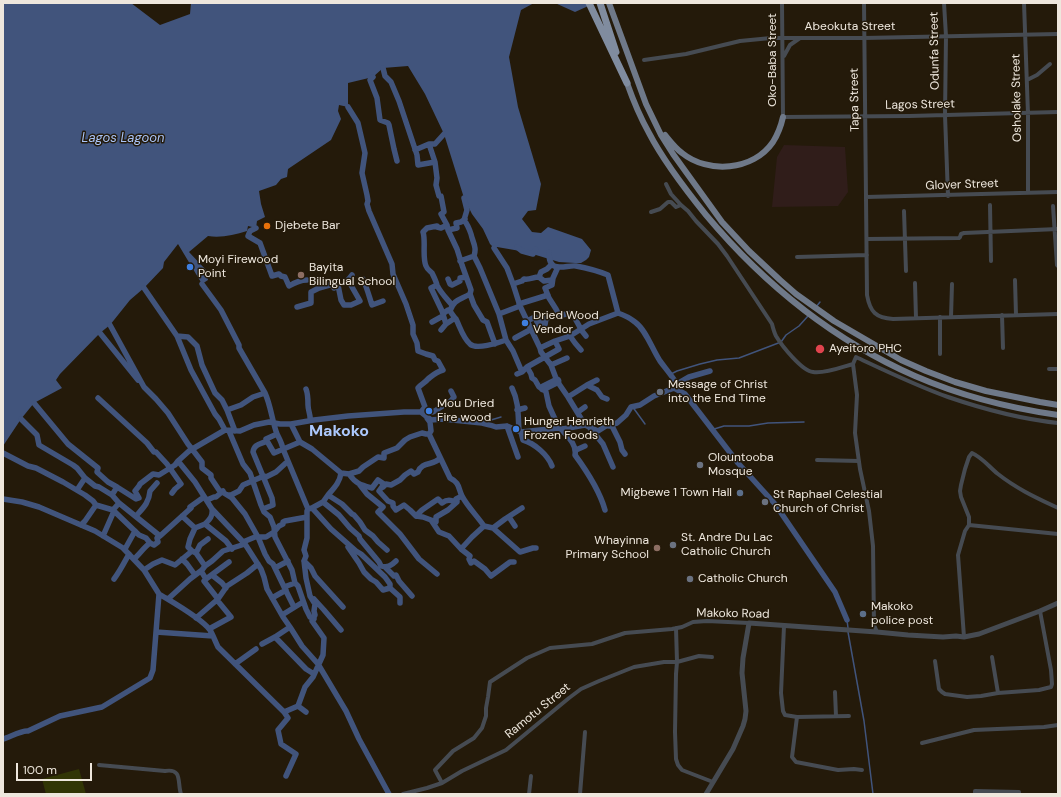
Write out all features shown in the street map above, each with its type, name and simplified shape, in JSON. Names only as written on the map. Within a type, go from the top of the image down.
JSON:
[{"type":"highway","points":[[589,3],[627,83]]},
{"type":"highway","points":[[600,3],[627,83]]},
{"type":"main road","points":[[609,3],[646,104],[673,154],[722,222],[749,251],[780,280],[796,294],[834,321],[901,360],[948,380],[986,391],[1058,405]]},
{"type":"main road","points":[[627,83],[648,132],[671,170],[716,228],[760,273],[792,301],[848,341],[915,376],[989,402],[1039,413],[1058,415]]},
{"type":"main road","points":[[653,118],[671,142],[682,153],[700,163],[720,167],[740,165],[759,156],[772,144],[780,130],[783,117]]},
{"type":"street","name":"Oko-Baba Street","points":[[782,3],[783,117]]},
{"type":"street","name":"Tapa Street","points":[[864,3],[867,295],[872,310],[876,314],[886,318],[1058,314]]},
{"type":"street","name":"Odunfa Street","points":[[944,3],[946,36],[945,115],[948,196]]},
{"type":"street","name":"Osholake Street","points":[[1024,3],[1028,114],[1028,193]]},
{"type":"street","name":"Abeokuta Street","points":[[644,60],[686,54],[759,38],[864,38],[1058,34]]},
{"type":"street","points":[[783,57],[790,45],[801,38]]},
{"type":"street","points":[[1027,80],[1037,75],[1050,64]]},
{"type":"street","name":"Lagos Street","points":[[783,117],[1028,114],[1058,112]]},
{"type":"street","points":[[666,184],[671,194],[718,244],[727,256],[769,320],[781,344],[804,369],[813,372],[824,372],[853,364]]},
{"type":"street","name":"Glover Street","points":[[866,197],[1058,192]]},
{"type":"street","points":[[651,212],[660,209],[668,202],[672,202],[676,207],[681,205]]},
{"type":"street","points":[[990,205],[991,261]]},
{"type":"street","points":[[1053,206],[1056,229],[1056,265],[1058,266]]},
{"type":"street","points":[[904,211],[906,271]]},
{"type":"street","points":[[867,239],[959,238],[961,234],[1056,229]]},
{"type":"street","points":[[797,257],[867,255]]},
{"type":"street","points":[[1015,280],[1016,315]]},
{"type":"street","points":[[916,283],[916,318]]},
{"type":"street","points":[[951,317],[952,284]]},
{"type":"street","points":[[1002,316],[1003,348]]},
{"type":"street","points":[[940,317],[940,354]]},
{"type":"street","points":[[877,632],[874,625],[873,546],[869,511],[855,433],[857,395],[853,364],[856,357],[948,397],[1037,421],[1058,423]]},
{"type":"street","points":[[1049,369],[1058,369]]},
{"type":"street","points":[[964,637],[958,555],[969,525],[960,491],[969,457],[972,453],[980,456],[999,475],[1014,486],[1030,496],[1058,508]]},
{"type":"street","points":[[817,460],[859,461]]},
{"type":"street","points":[[969,525],[1058,534]]},
{"type":"street","name":"Makoko Road","points":[[442,783],[435,770],[453,751],[474,738],[482,728],[486,716],[490,682],[508,672],[527,658],[550,648],[592,644],[625,633],[664,630],[676,628],[693,622],[707,621],[936,637],[964,637],[979,634],[1058,603]]},
{"type":"street","points":[[935,660],[939,689],[945,694],[967,697],[1039,690],[1051,687],[1051,670],[1040,611]]},
{"type":"street","points":[[706,794],[732,749],[743,726],[745,718],[746,711],[742,673],[748,623]]},
{"type":"street","points":[[784,626],[781,693],[783,711],[785,715],[796,717],[849,716]]},
{"type":"street","points":[[676,628],[677,662],[674,732],[676,759],[682,770],[713,782]]},
{"type":"street","name":"Ramotu Street","points":[[404,794],[442,783],[462,771],[506,750],[581,689],[618,672],[647,664],[677,662],[699,656],[712,657]]},
{"type":"street","points":[[992,657],[998,694]]},
{"type":"street","points":[[835,692],[836,716]]},
{"type":"street","points":[[796,717],[792,758],[796,762],[838,770],[862,770]]},
{"type":"street","points":[[922,743],[974,730],[1058,725]]},
{"type":"street","points":[[580,794],[585,732]]},
{"type":"street","points":[[99,765],[165,771],[171,770],[176,773],[179,778],[181,794]]},
{"type":"street","points":[[529,794],[531,776]]},
{"type":"street","points":[[975,794],[975,791],[1019,792],[1019,794]]},
{"type":"shaded area","points":[[784,145],[845,147],[848,192],[838,206],[772,207],[777,157]]},
{"type":"green space","points":[[79,769],[86,794],[46,794],[42,779]]},
{"type":"water","name":"Lagos Lagoon","points":[[3,3],[131,3],[160,25],[190,14],[191,3],[534,3],[521,10],[509,57],[518,107],[541,184],[536,210],[528,211],[522,219],[532,232],[541,233],[548,227],[582,239],[591,250],[589,257],[581,263],[559,262],[526,252],[497,247],[494,248],[472,214],[464,198],[444,134],[425,94],[408,66],[383,68],[373,77],[348,83],[348,107],[339,105],[338,111],[341,119],[331,140],[288,169],[287,177],[281,179],[276,185],[259,191],[265,217],[257,221],[256,228],[248,226],[247,231],[237,234],[213,237],[208,236],[189,252],[206,270],[208,280],[202,284],[178,244],[164,262],[163,268],[130,300],[110,325],[100,333],[60,374],[56,380],[62,388],[34,403],[3,446]]},
{"type":"water","points":[[555,3],[595,3],[575,12]]},
{"type":"waterway","points":[[383,68],[385,76],[391,82],[399,101],[417,155],[418,165],[435,162]]},
{"type":"waterway","points":[[373,77],[370,80],[377,98],[380,120],[388,123],[389,125],[397,161]]},
{"type":"waterway","points":[[348,107],[358,123],[365,153],[362,173],[369,211],[392,264],[393,274],[413,325],[413,334],[417,343],[418,351],[433,356],[443,370],[433,375],[418,388],[425,407],[421,412]]},
{"type":"waterway","points":[[415,150],[429,144],[435,144],[444,134]]},
{"type":"waterway","points":[[429,144],[435,162],[437,178],[436,185],[439,196],[441,196],[444,212],[441,214],[457,249],[471,290],[470,294],[474,305],[483,320],[487,322],[495,344]]},
{"type":"waterway","points":[[464,198],[467,210],[464,220],[469,228],[474,245],[474,256],[499,314],[506,340],[513,351],[522,372]]},
{"type":"waterway","points":[[448,230],[457,228],[456,223],[465,219]]},
{"type":"waterway","points":[[447,225],[441,228],[437,226],[427,228],[423,232],[424,258],[426,267],[432,273],[438,288],[452,305]]},
{"type":"waterway","points":[[256,228],[250,231],[248,236],[260,243],[272,276],[279,274],[285,277],[289,286],[300,281],[307,280]]},
{"type":"waterway","points":[[517,247],[522,251],[533,254],[536,249]]},
{"type":"waterway","points":[[494,248],[507,268],[520,306],[541,352],[551,365],[557,381],[585,425]]},
{"type":"waterway","points":[[549,252],[550,262],[554,266],[576,266],[608,275],[618,313],[639,325],[660,361],[677,384],[674,388],[685,394],[738,463],[775,504],[835,592],[847,620]]},
{"type":"waterway","points":[[460,261],[474,256]]},
{"type":"waterway","points":[[513,284],[524,279],[539,277],[541,272],[552,264]]},
{"type":"waterway","points":[[558,267],[553,278],[552,285],[545,288],[559,315]]},
{"type":"waterway","points":[[297,307],[311,303],[311,292],[333,284],[334,288],[338,285],[341,300],[344,305],[351,305],[360,301],[348,280],[352,275]]},
{"type":"waterway","points":[[448,279],[452,285],[460,281],[460,278],[466,277]]},
{"type":"waterway","points":[[539,277],[544,281],[552,280]]},
{"type":"waterway","points":[[363,279],[372,305],[383,301]]},
{"type":"waterway","points":[[202,284],[221,310],[239,345],[239,348],[265,393],[277,434],[308,509],[307,538],[304,550],[306,556],[304,561],[306,578],[310,596],[315,604],[315,615],[312,621],[324,638],[323,655],[313,677],[305,687],[298,706]]},
{"type":"waterway","points":[[437,285],[431,288],[442,311],[446,324]]},
{"type":"waterway","points":[[144,288],[177,336],[191,370],[225,430]]},
{"type":"waterway","points":[[432,322],[443,316],[448,310],[450,311],[455,302],[470,294]]},
{"type":"waterway","points":[[519,304],[548,295]]},
{"type":"waterway","points":[[816,307],[820,302]]},
{"type":"waterway","points":[[499,314],[520,306]]},
{"type":"waterway","points":[[450,311],[456,319],[465,339],[473,346],[487,345],[506,340]]},
{"type":"waterway","points":[[515,338],[537,326],[545,325],[546,318],[572,313],[586,336]]},
{"type":"waterway","points":[[540,348],[570,336],[589,324],[618,313]]},
{"type":"waterway","points":[[671,374],[700,364],[717,360],[739,358],[781,342],[786,335],[799,326],[808,316]]},
{"type":"waterway","points":[[527,321],[535,317],[537,322],[546,320]]},
{"type":"waterway","points":[[441,330],[446,324],[455,318]]},
{"type":"waterway","points":[[110,325],[144,387],[168,413],[188,444],[202,462],[202,468],[211,475],[211,478],[219,490],[232,498],[245,514],[258,537],[265,554],[269,561],[273,564],[294,607]]},
{"type":"waterway","points":[[100,333],[138,380]]},
{"type":"waterway","points":[[177,336],[188,337],[197,346],[202,365],[215,393],[222,400],[235,431]]},
{"type":"waterway","points":[[570,336],[581,350]]},
{"type":"waterway","points":[[527,367],[559,349],[555,341]]},
{"type":"waterway","points":[[551,365],[567,358]]},
{"type":"waterway","points":[[517,374],[522,372],[527,367],[532,378],[539,387],[543,388],[546,392],[549,406],[559,428]]},
{"type":"waterway","points":[[677,384],[689,377],[710,371]]},
{"type":"waterway","points":[[587,385],[597,380]]},
{"type":"waterway","points":[[543,388],[557,381]]},
{"type":"waterway","points":[[568,397],[587,385],[597,390],[602,397],[607,399]]},
{"type":"waterway","points":[[512,388],[517,404],[519,431]]},
{"type":"waterway","points":[[81,525],[96,505],[113,510],[119,503],[112,495],[117,487],[136,499],[139,498],[135,491],[140,484],[153,474],[159,475],[175,465],[189,451],[225,430],[240,431],[254,425],[269,422],[291,424],[348,416],[421,412],[431,420],[443,419],[482,423],[496,427],[507,426],[521,432],[559,428],[563,429],[585,425],[598,431],[606,426],[617,423],[626,415],[631,407],[640,405],[654,396],[674,388]]},
{"type":"waterway","points":[[306,389],[308,395],[310,421]]},
{"type":"waterway","points":[[421,412],[433,412],[451,401],[454,397],[451,391]]},
{"type":"waterway","points":[[227,410],[241,405],[253,397],[265,393]]},
{"type":"waterway","points":[[98,398],[147,443],[167,464],[181,484],[172,493]]},
{"type":"waterway","points":[[34,403],[68,444],[98,468],[97,472],[108,482],[117,487]]},
{"type":"waterway","points":[[632,406],[645,424]]},
{"type":"waterway","points":[[578,412],[585,407]]},
{"type":"waterway","points":[[517,410],[525,408]]},
{"type":"waterway","points":[[481,423],[501,417]]},
{"type":"waterway","points":[[427,418],[430,422],[431,431],[429,434],[450,478],[457,484],[464,500],[484,526],[461,549]]},
{"type":"waterway","points":[[21,419],[37,435],[39,445],[73,465],[95,486],[112,495]]},
{"type":"waterway","points":[[711,430],[724,426],[749,426],[768,423],[804,422]]},
{"type":"waterway","points":[[291,424],[300,442],[312,449],[341,473],[349,474],[359,484],[372,488],[378,480],[384,484],[379,491],[388,501],[393,503],[396,510],[404,505],[416,516],[431,520],[439,532],[449,536],[470,556],[469,559],[471,563],[474,561],[485,569],[491,576],[510,562],[514,562]]},
{"type":"waterway","points":[[507,426],[518,457]]},
{"type":"waterway","points":[[609,426],[612,426],[625,454]]},
{"type":"waterway","points":[[560,428],[573,444],[575,455],[592,481],[605,510]]},
{"type":"waterway","points":[[590,428],[603,444],[613,467]]},
{"type":"waterway","points":[[229,431],[243,464],[250,473],[264,512],[270,517],[274,527],[275,537],[292,570],[295,583],[298,586],[306,609],[310,617],[314,619]]},
{"type":"waterway","points":[[521,432],[523,440],[540,450],[552,466]]},
{"type":"waterway","points":[[349,474],[359,471],[378,457],[384,458],[384,453],[397,448],[410,437],[422,433],[429,434]]},
{"type":"waterway","points":[[263,509],[273,505],[272,498],[253,452],[256,446],[277,434]]},
{"type":"waterway","points":[[267,441],[274,453],[300,442]]},
{"type":"waterway","points":[[576,450],[585,446]]},
{"type":"waterway","points":[[3,453],[63,482],[85,495],[96,505]]},
{"type":"waterway","points":[[383,487],[386,484],[391,485],[400,480],[411,471],[414,474],[418,472],[422,466],[435,462],[440,458]]},
{"type":"waterway","points":[[178,461],[195,482],[212,509],[245,544]]},
{"type":"waterway","points":[[228,495],[239,491],[243,485],[276,472],[288,461]]},
{"type":"waterway","points":[[328,495],[338,482],[341,473]]},
{"type":"waterway","points":[[77,490],[85,478]]},
{"type":"waterway","points":[[136,516],[145,505],[150,491],[157,483]]},
{"type":"waterway","points":[[360,485],[367,494],[383,507],[378,512],[400,534],[419,559],[437,574]]},
{"type":"waterway","points":[[207,500],[216,497],[223,491]]},
{"type":"waterway","points":[[323,502],[328,495],[342,504],[354,515],[365,530],[387,550]]},
{"type":"waterway","points":[[416,516],[438,499],[442,503],[448,500],[454,502],[462,496]]},
{"type":"waterway","points":[[119,503],[160,536],[191,508],[190,507],[204,497]]},
{"type":"waterway","points":[[3,499],[39,507],[95,531],[123,548],[144,570],[159,594],[153,670],[150,678],[102,707],[60,716],[28,731],[3,739]]},
{"type":"waterway","points":[[431,520],[436,522],[436,517],[448,510],[457,501]]},
{"type":"waterway","points":[[312,508],[323,502],[339,515],[359,536],[381,566],[389,566],[396,561]]},
{"type":"waterway","points":[[308,509],[312,508],[331,529],[361,554],[385,577],[390,584],[390,588],[400,597],[400,603]]},
{"type":"waterway","points":[[493,528],[522,508]]},
{"type":"waterway","points":[[205,524],[211,517],[212,509]]},
{"type":"waterway","points":[[113,510],[139,535],[146,538],[150,543]]},
{"type":"waterway","points":[[103,536],[114,511]]},
{"type":"waterway","points":[[182,516],[195,528],[205,524],[226,541],[232,549]]},
{"type":"waterway","points":[[243,542],[255,537],[266,537],[274,532],[285,521],[307,517]]},
{"type":"waterway","points":[[509,517],[515,526]]},
{"type":"waterway","points":[[484,526],[493,528],[520,552],[536,548]]},
{"type":"waterway","points":[[168,599],[205,566],[196,553],[188,547],[195,528]]},
{"type":"waterway","points":[[125,549],[135,531]]},
{"type":"waterway","points":[[134,559],[150,543],[154,545],[158,542],[157,538],[160,536]]},
{"type":"waterway","points":[[196,553],[200,545],[208,539]]},
{"type":"waterway","points":[[205,566],[223,551],[245,544],[261,569],[267,589],[283,617],[302,646],[318,664],[346,711],[359,739],[389,794]]},
{"type":"waterway","points":[[348,547],[364,572],[371,579],[383,590],[390,588]]},
{"type":"waterway","points":[[144,570],[162,560],[175,565],[192,551]]},
{"type":"waterway","points":[[114,579],[129,554]]},
{"type":"waterway","points":[[182,559],[195,575]]},
{"type":"waterway","points":[[275,568],[288,561]]},
{"type":"waterway","points":[[304,561],[311,568],[315,576],[343,607]]},
{"type":"waterway","points":[[206,579],[229,562]]},
{"type":"waterway","points":[[196,618],[218,599],[227,586],[258,564]]},
{"type":"waterway","points":[[386,568],[394,576],[396,575],[399,581],[412,596]]},
{"type":"waterway","points":[[201,571],[206,579],[204,581],[218,599]]},
{"type":"waterway","points":[[212,575],[226,588]]},
{"type":"waterway","points":[[284,587],[295,583]]},
{"type":"waterway","points":[[272,598],[286,590]]},
{"type":"waterway","points":[[159,594],[186,610],[206,625],[218,647],[284,712],[298,706],[306,712]]},
{"type":"waterway","points":[[314,599],[341,630]]},
{"type":"waterway","points":[[209,629],[231,617],[217,600]]},
{"type":"waterway","points":[[282,615],[303,602]]},
{"type":"waterway","points":[[847,620],[848,628]]},
{"type":"waterway","points":[[262,644],[290,627]]},
{"type":"waterway","points":[[156,632],[213,636]]},
{"type":"waterway","points":[[848,632],[864,721],[873,794]]},
{"type":"waterway","points":[[275,637],[306,669],[314,674]]},
{"type":"waterway","points":[[235,664],[256,649]]},
{"type":"waterway","points":[[284,712],[288,718],[278,730],[281,744],[296,754],[286,776]]},
{"type":"place","name":"Djebete Bar","points":[[267,226]]},
{"type":"place","name":"Moyi Firewood Point","points":[[190,267]]},
{"type":"place","name":"Bayita Bilingual School","points":[[301,275]]},
{"type":"place","name":"Dried Wood Vendor","points":[[525,323]]},
{"type":"place","name":"Ayeitoro PHC","points":[[820,349]]},
{"type":"place","name":"Message of Christ into the End Time","points":[[660,392]]},
{"type":"place","name":"Mou Dried Fire wood","points":[[429,411]]},
{"type":"place","name":"Hunger Henrieth Frozen Foods","points":[[516,429]]},
{"type":"place","name":"Olountooba Mosque","points":[[700,465]]},
{"type":"place","name":"Migbewe 1 Town Hall","points":[[740,493]]},
{"type":"place","name":"St Raphael Celestial Church of Christ","points":[[765,502]]},
{"type":"place","name":"St. Andre Du Lac Catholic Church","points":[[673,545]]},
{"type":"place","name":"Whayinna Primary School","points":[[657,548]]},
{"type":"place","name":"Catholic Church","points":[[690,579]]},
{"type":"place","name":"Makoko police post","points":[[863,614]]},
{"type":"district","name":"Makoko","points":[[339,432]]}]
